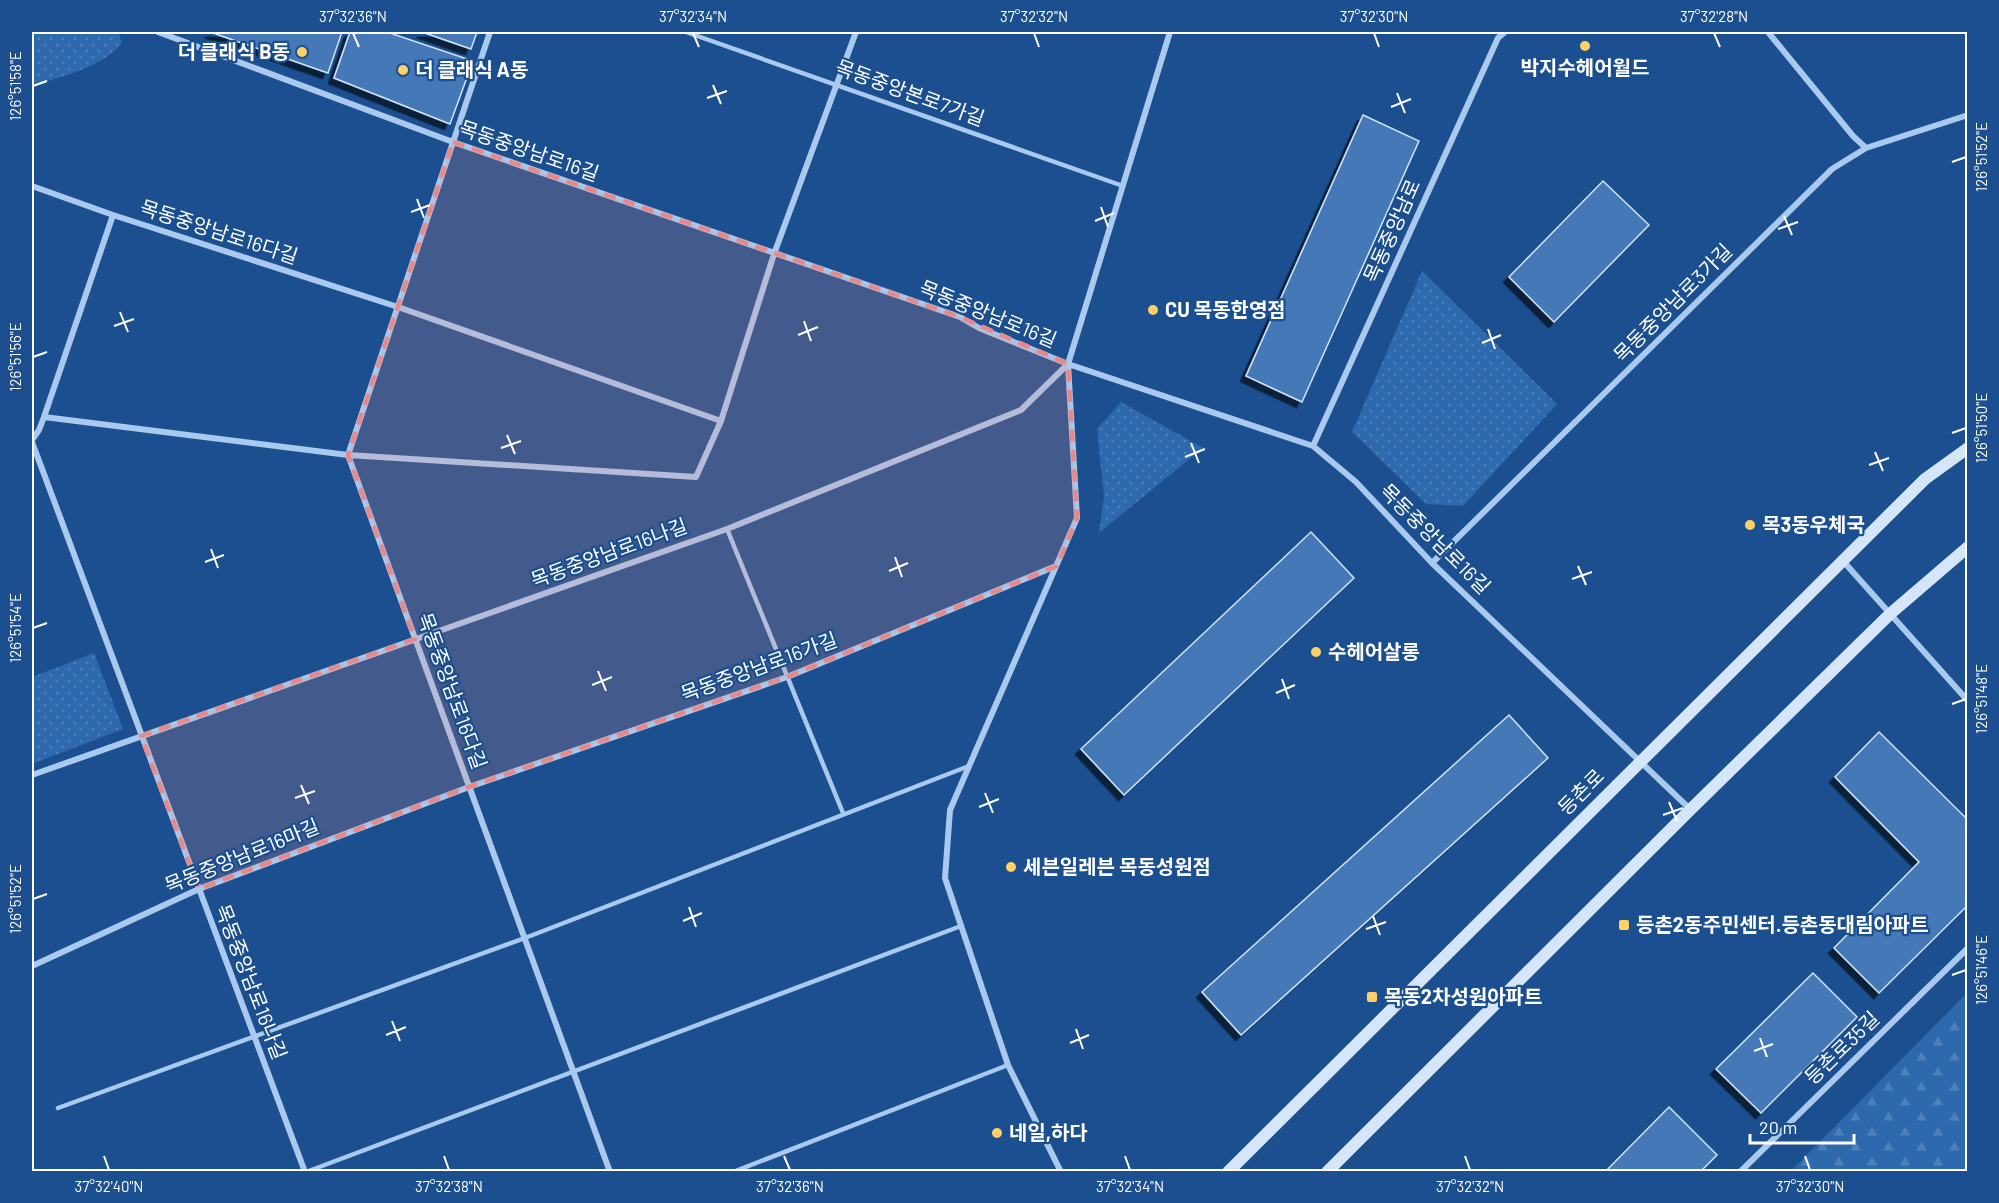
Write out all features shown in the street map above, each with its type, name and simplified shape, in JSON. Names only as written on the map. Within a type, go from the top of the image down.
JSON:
[{"type":"main road","name":"등촌로","points":[[1228,1172],[1925,479],[1968,448]]},
{"type":"main road","points":[[1327,1172],[1890,614],[1968,547]]},
{"type":"street","name":"목동중앙남로16길","points":[[158,32],[453,142],[960,317],[979,328],[1068,364],[1313,446],[1356,482],[1432,563],[1690,810]]},
{"type":"street","points":[[348,455],[490,32]]},
{"type":"street","points":[[44,417],[348,455],[696,477],[721,421],[774,254],[856,32]]},
{"type":"street","points":[[1062,1172],[1008,1065],[945,878],[950,810],[1077,518],[1068,364],[1170,32]]},
{"type":"street","name":"목동중앙남로","points":[[1313,446],[1497,38],[1505,32]]},
{"type":"street","points":[[1768,32],[1853,136],[1866,148]]},
{"type":"street","name":"목동중앙남로3가길","points":[[1432,563],[1832,169],[1866,148],[1968,115]]},
{"type":"street","name":"목동중앙남로16다길","points":[[32,186],[113,215],[398,307],[721,421]]},
{"type":"street","name":"목동중앙남로16나길","points":[[113,215],[44,417],[32,441],[305,1172]]},
{"type":"street","name":"목동중앙남로16나길","points":[[32,775],[727,529],[1021,410],[1068,364]]},
{"type":"street","name":"목동중앙남로16다길","points":[[348,455],[610,1172]]},
{"type":"street","points":[[1843,561],[1968,701]]},
{"type":"street","name":"목동중앙남로16가길","points":[[469,787],[787,677],[1057,566]]},
{"type":"street","name":"목동중앙남로16마길","points":[[32,966],[199,889],[469,787]]},
{"type":"street","name":"등촌로35길","points":[[1740,1172],[1968,948]]},
{"type":"lane","name":"목동중앙본로7가길","points":[[686,32],[1123,186]]},
{"type":"lane","points":[[727,529],[843,813]]},
{"type":"lane","points":[[58,1108],[525,938],[843,813],[970,766]]},
{"type":"lane","points":[[305,1172],[961,926]]},
{"type":"lane","points":[[733,1172],[1008,1065]]},
{"type":"highlighted area","points":[[453,142],[960,317],[1068,364],[1077,518],[1057,566],[787,677],[469,787],[199,889],[141,736],[415,639],[348,455]]},
{"type":"green space","points":[[32,32],[118,32],[122,43],[113,52],[92,65],[32,86]]},
{"type":"green space","points":[[1422,271],[1557,404],[1463,506],[1426,504],[1352,432]]},
{"type":"green space","points":[[1121,402],[1203,448],[1099,533],[1104,497],[1097,429]]},
{"type":"green space","points":[[94,653],[123,729],[32,764],[32,677]]},
{"type":"green space","points":[[1967,993],[1967,1171],[1791,1171]]},
{"type":"building","name":"더 클래식 B동","points":[[210,32],[342,32],[328,73]]},
{"type":"building","name":"더 클래식 A동","points":[[350,32],[387,32],[473,61],[450,124],[334,78]]},
{"type":"building","points":[[422,32],[477,32],[471,49]]},
{"type":"building","points":[[1363,115],[1419,141],[1302,402],[1246,376]]},
{"type":"building","points":[[1603,181],[1649,225],[1554,322],[1509,277]]},
{"type":"building","points":[[1311,532],[1354,578],[1124,795],[1081,749]]},
{"type":"building","points":[[1509,715],[1548,758],[1241,1035],[1202,992]]},
{"type":"building","points":[[1879,732],[1968,820],[1968,905],[1879,993],[1834,948],[1919,862],[1835,777]]},
{"type":"building","points":[[1813,973],[1857,1017],[1761,1113],[1716,1069]]},
{"type":"building","points":[[1669,1107],[1717,1155],[1700,1172],[1605,1172]]},
{"type":"place","name":"박지수헤어월드","points":[[1585,46]]},
{"type":"place","name":"더 클래식 B동","points":[[302,52]]},
{"type":"place","name":"더 클래식 A동","points":[[403,70]]},
{"type":"place","name":"CU 목동한영점","points":[[1153,310]]},
{"type":"place","name":"목3동우체국","points":[[1750,525]]},
{"type":"place","name":"수헤어살롱","points":[[1316,652]]},
{"type":"place","name":"세븐일레븐 목동성원점","points":[[1011,867]]},
{"type":"place","name":"등촌2동주민센터.등촌동대림아파트","points":[[1624,925]]},
{"type":"place","name":"목동2차성원아파트","points":[[1372,997]]},
{"type":"place","name":"네일,하다","points":[[997,1133]]}]
